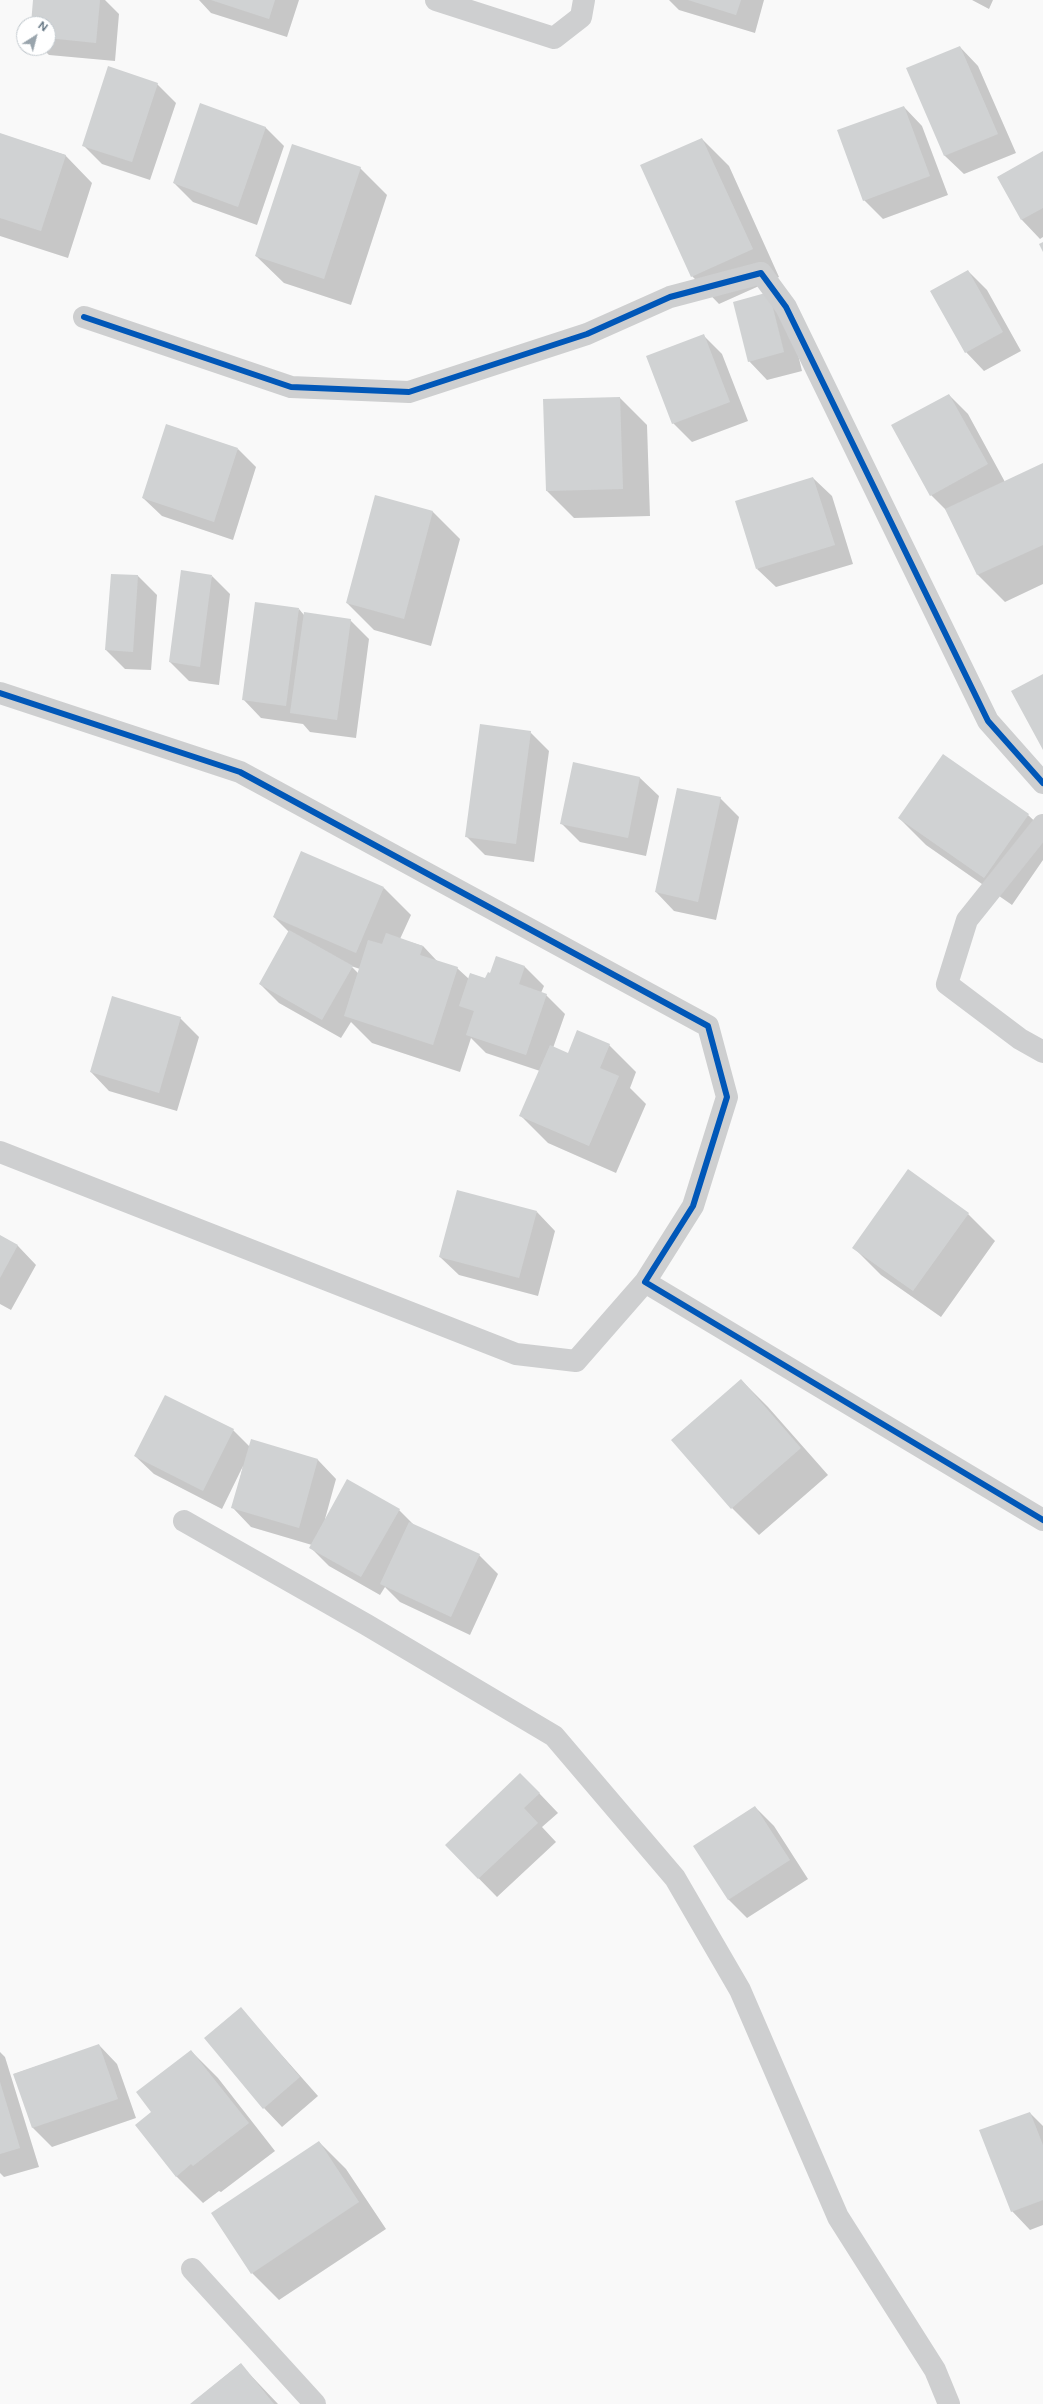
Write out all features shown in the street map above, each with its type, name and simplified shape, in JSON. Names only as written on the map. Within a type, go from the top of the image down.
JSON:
[{"type":"street","points":[[436,0],[554,38],[581,17],[584,0]]},
{"type":"street","points":[[84,317],[291,387],[410,392],[587,334],[670,297],[761,273],[786,307],[988,721],[1043,783]]},
{"type":"street","points":[[0,693],[240,772],[708,1026],[727,1097],[692,1206],[645,1282],[576,1361],[516,1354],[0,1152]]},
{"type":"street","points":[[1043,825],[967,920],[947,984],[1020,1039],[1043,1052]]},
{"type":"street","points":[[645,1282],[1043,1520]]},
{"type":"street","points":[[184,1521],[367,1625],[554,1736],[675,1878],[740,1990],[838,2217],[935,2370],[948,2404]]},
{"type":"street","points":[[192,2269],[315,2404]]},
{"type":"building","points":[[33,0],[100,0],[96,43],[56,39],[56,16],[32,16]]},
{"type":"building","points":[[211,0],[275,0],[269,19]]},
{"type":"building","points":[[688,0],[741,0],[736,15]]},
{"type":"building","points":[[960,46],[998,134],[944,156],[906,68]]},
{"type":"building","points":[[108,66],[158,83],[132,162],[82,146]]},
{"type":"building","points":[[200,103],[266,127],[238,207],[173,183]]},
{"type":"building","points":[[904,106],[930,176],[863,201],[837,130]]},
{"type":"building","points":[[0,133],[66,155],[41,231],[0,218]]},
{"type":"building","points":[[702,138],[753,249],[691,277],[640,165]]},
{"type":"building","points":[[292,144],[361,167],[324,279],[255,256]]},
{"type":"building","points":[[1043,151],[1043,208],[1021,220],[997,177]]},
{"type":"building","points":[[1043,242],[1043,252],[1039,244]]},
{"type":"building","points":[[968,270],[1003,332],[965,353],[930,291]]},
{"type":"building","points":[[769,292],[784,352],[748,362],[733,302]]},
{"type":"building","points":[[704,334],[730,402],[672,424],[646,356]]},
{"type":"building","points":[[949,394],[988,464],[930,496],[891,425]]},
{"type":"building","points":[[620,397],[623,489],[546,491],[543,399]]},
{"type":"building","points":[[166,424],[238,448],[214,522],[142,498]]},
{"type":"building","points":[[1043,463],[1043,545],[977,575],[945,509]]},
{"type":"building","points":[[813,477],[835,545],[756,569],[735,501]]},
{"type":"building","points":[[375,495],[433,511],[404,619],[346,603]]},
{"type":"building","points":[[181,570],[212,575],[200,667],[169,662]]},
{"type":"building","points":[[111,574],[138,575],[133,652],[105,650]]},
{"type":"building","points":[[255,602],[299,608],[286,706],[242,700]]},
{"type":"building","points":[[304,612],[351,619],[337,720],[290,713]]},
{"type":"building","points":[[1043,674],[1043,750],[1011,691]]},
{"type":"building","points":[[480,724],[531,731],[516,844],[465,837]]},
{"type":"building","points":[[943,754],[1029,814],[984,878],[898,818]]},
{"type":"building","points":[[573,762],[640,777],[628,838],[560,824]]},
{"type":"building","points":[[677,788],[721,797],[698,902],[655,892]]},
{"type":"building","points":[[301,851],[384,887],[356,953],[273,917]]},
{"type":"building","points":[[289,930],[353,966],[322,1020],[259,984]]},
{"type":"building","points":[[386,933],[423,946],[420,955],[458,967],[433,1045],[344,1016],[368,940],[382,944]]},
{"type":"building","points":[[496,956],[525,966],[519,984],[547,994],[526,1055],[466,1035],[474,1011],[459,1006],[470,973],[485,978],[488,972],[490,973]]},
{"type":"building","points":[[112,996],[181,1017],[159,1093],[90,1072]]},
{"type":"building","points":[[577,1030],[610,1044],[600,1068],[619,1076],[589,1146],[519,1116],[550,1045],[568,1053]]},
{"type":"building","points":[[908,1169],[969,1213],[913,1291],[852,1248]]},
{"type":"building","points":[[457,1190],[537,1211],[519,1278],[439,1257]]},
{"type":"building","points":[[0,1235],[18,1245],[0,1278]]},
{"type":"building","points":[[741,1379],[801,1448],[731,1509],[671,1440]]},
{"type":"building","points":[[165,1395],[234,1429],[203,1491],[134,1456]]},
{"type":"building","points":[[251,1439],[318,1459],[299,1528],[231,1508]]},
{"type":"building","points":[[347,1479],[400,1509],[361,1577],[309,1548]]},
{"type":"building","points":[[409,1522],[480,1554],[451,1617],[380,1584]]},
{"type":"building","points":[[520,1773],[540,1793],[524,1808],[538,1823],[478,1879],[445,1845]]},
{"type":"building","points":[[755,1806],[790,1860],[728,1900],[693,1846]]},
{"type":"building","points":[[241,2007],[300,2077],[263,2109],[204,2038]]},
{"type":"building","points":[[99,2044],[118,2099],[32,2128],[13,2074]]},
{"type":"building","points":[[191,2050],[249,2123],[193,2166],[191,2164],[176,2177],[135,2125],[151,2112],[136,2092]]},
{"type":"building","points":[[0,2082],[20,2148],[0,2154]]},
{"type":"building","points":[[1030,2112],[1043,2145],[1043,2200],[1011,2212],[979,2130]]},
{"type":"building","points":[[319,2141],[359,2202],[251,2274],[211,2213]]},
{"type":"building","points":[[241,2363],[274,2404],[190,2404]]},
{"type":"cycle path","points":[[84,317],[291,387],[409,392],[587,334],[670,297],[761,273],[786,307],[988,721],[1043,783]]},
{"type":"cycle path","points":[[0,693],[240,772],[708,1026],[727,1097],[693,1206],[645,1282],[1043,1520]]}]
